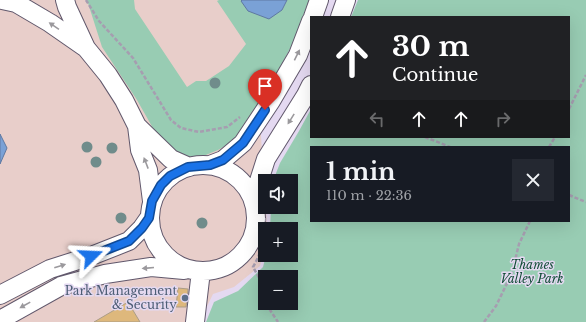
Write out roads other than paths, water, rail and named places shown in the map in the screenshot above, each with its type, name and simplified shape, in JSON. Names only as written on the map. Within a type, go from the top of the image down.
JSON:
[{"type":"street","points":[[65,0],[86,48],[108,75],[124,100],[137,126],[171,159],[188,167]]},
{"type":"street","points":[[313,16],[319,0]]},
{"type":"street","points":[[340,16],[346,0]]},
{"type":"street","points":[[17,1],[86,48]]},
{"type":"street","points":[[0,295],[50,269],[91,256],[129,241],[142,228],[161,185],[170,176],[188,167],[210,165],[223,160],[243,143],[271,101],[298,55],[310,24]]},
{"type":"street","points":[[261,174],[266,159],[310,88]]},
{"type":"street","points":[[137,126],[140,150],[148,170],[152,235],[160,251],[170,261],[194,270]]},
{"type":"street","points":[[210,165],[226,170],[247,186],[258,203]]},
{"type":"street","points":[[0,320],[61,286],[105,274],[151,267],[210,272],[224,268],[239,258],[252,242],[260,214]]},
{"type":"street","points":[[194,270],[195,322]]},
{"type":"water","points":[[287,0],[282,10],[269,19],[248,11],[241,1]]},
{"type":"water","points":[[0,134],[7,148],[0,164]]},
{"type":"place","name":"Park Management & Security","points":[[185,298]]},
{"type":"park label","name":"Thames Valley Park","points":[[532,272]]}]
